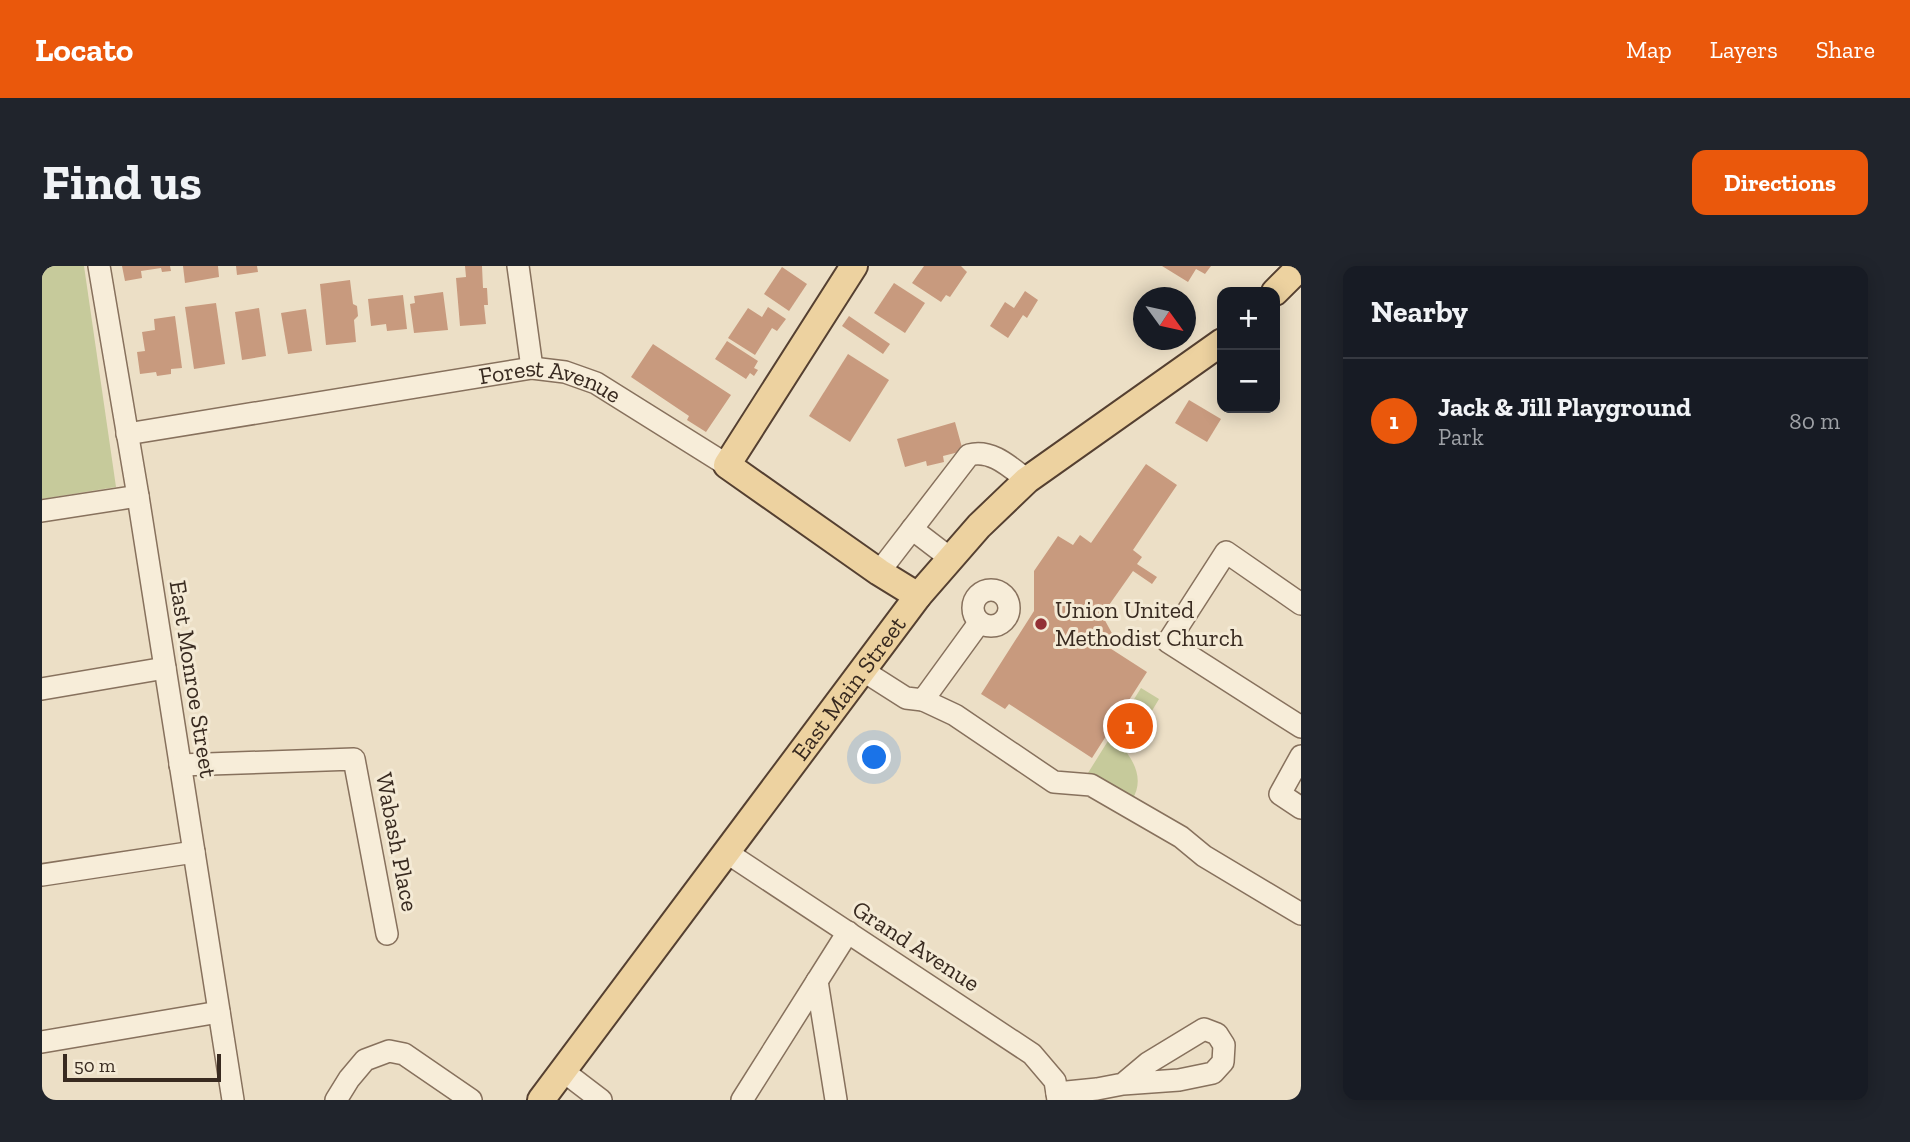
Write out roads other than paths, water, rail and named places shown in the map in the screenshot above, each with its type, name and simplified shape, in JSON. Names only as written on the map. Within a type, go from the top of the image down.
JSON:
[{"type":"main road","points":[[727,465],[855,266]]},
{"type":"main road","points":[[1280,287],[1301,266]]},
{"type":"main road","name":"East Main Street","points":[[541,1100],[862,670],[950,558],[1027,480],[1217,346]]},
{"type":"main road","name":"Forest Avenue","points":[[727,465],[879,572],[918,596]]},
{"type":"street","name":"East Monroe Street","points":[[99,266],[233,1100]]},
{"type":"street","points":[[518,266],[532,368]]},
{"type":"street","name":"Forest Avenue","points":[[127,434],[532,368],[565,372],[596,383],[727,465]]},
{"type":"street","points":[[879,572],[969,455],[978,453],[996,457],[1027,480]]},
{"type":"street","points":[[42,511],[138,496]]},
{"type":"street","points":[[912,529],[950,558]]},
{"type":"street","points":[[1301,604],[1226,552],[1168,642],[1301,727]]},
{"type":"street","points":[[923,700],[979,623]]},
{"type":"street","points":[[42,689],[165,668]]},
{"type":"street","points":[[862,670],[906,698],[923,700],[955,715],[1054,782],[1091,785],[1181,837],[1204,856],[1301,914]]},
{"type":"street","points":[[1301,756],[1280,794],[1301,808]]},
{"type":"street","name":"Wabash Place","points":[[180,765],[354,759],[387,934]]},
{"type":"street","points":[[42,876],[194,852]]},
{"type":"street","name":"Grand Avenue","points":[[726,852],[1032,1054],[1055,1081],[1057,1096]]},
{"type":"street","points":[[742,1100],[848,932]]},
{"type":"street","points":[[817,981],[836,1100]]},
{"type":"street","points":[[42,1042],[219,1012]]},
{"type":"street","points":[[336,1100],[365,1060],[390,1051],[404,1054],[471,1100]]},
{"type":"street","points":[[563,1071],[601,1100]]},
{"type":"street","points":[[1057,1096],[1123,1084]]},
{"type":"place","name":"Union United Methodist Church","points":[[1041,624]]},
{"type":"place","name":"Jack & Jill Playground","points":[[1130,726]]}]
